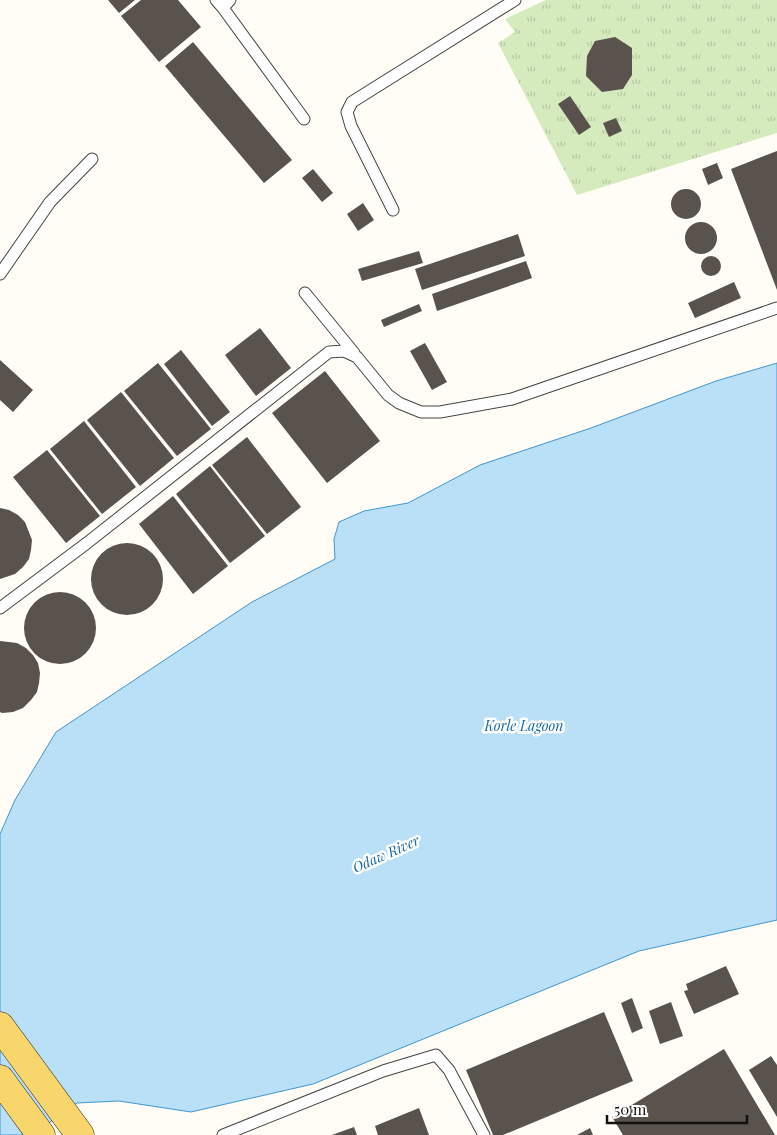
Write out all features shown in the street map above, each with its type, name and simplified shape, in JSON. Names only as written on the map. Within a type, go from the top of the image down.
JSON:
[{"type":"main road","points":[[0,1026],[72,1125]]},
{"type":"main road","points":[[0,1079],[41,1135]]},
{"type":"lane","points":[[394,210],[351,126],[347,112],[352,102],[515,0]]},
{"type":"lane","points":[[223,3],[304,119]]},
{"type":"lane","points":[[0,274],[50,202],[92,158]]},
{"type":"lane","points":[[305,293],[388,395],[399,404],[421,412],[440,412],[512,399],[777,308]]},
{"type":"lane","points":[[0,608],[87,543],[330,352],[344,351],[357,357]]},
{"type":"lane","points":[[223,1135],[383,1072],[436,1055],[448,1070],[484,1135]]},
{"type":"green space","points":[[546,0],[777,0],[777,133],[577,195],[498,43],[515,32],[505,19]]},
{"type":"water","name":"Korle Lagoon","points":[[777,363],[777,920],[639,951],[313,1084],[191,1112],[119,1101],[77,1103],[32,1135],[0,1135],[0,834],[15,800],[56,732],[252,602],[335,559],[334,539],[339,522],[364,511],[408,503],[480,465],[591,428],[716,381]]},
{"type":"building","points":[[108,0],[135,0],[119,13]]},
{"type":"building","points":[[141,0],[178,0],[201,27],[159,62],[121,16]]},
{"type":"building","points":[[615,37],[632,48],[632,75],[623,89],[602,92],[586,76],[587,56],[595,41]]},
{"type":"building","points":[[193,42],[292,160],[264,183],[165,66]]},
{"type":"building","points":[[570,96],[591,127],[579,135],[558,104]]},
{"type":"building","points":[[616,118],[622,131],[609,137],[603,123]]},
{"type":"building","points":[[777,151],[777,290],[731,169]]},
{"type":"building","points":[[717,163],[723,178],[708,185],[702,169]]},
{"type":"building","points":[[313,169],[333,193],[322,202],[302,178]]},
{"type":"building","points":[[686,189],[697,193],[701,204],[697,215],[686,219],[675,215],[671,204],[675,193]]},
{"type":"building","points":[[363,203],[374,220],[358,231],[347,214]]},
{"type":"building","points":[[701,222],[713,226],[717,238],[713,250],[701,254],[689,250],[685,238],[689,226]]},
{"type":"building","points":[[518,234],[525,256],[422,290],[415,269]]},
{"type":"building","points":[[419,251],[423,263],[362,281],[358,269]]},
{"type":"building","points":[[711,256],[718,259],[721,266],[718,273],[711,276],[704,273],[701,266],[704,259]]},
{"type":"building","points":[[526,261],[532,278],[437,311],[432,294]]},
{"type":"building","points":[[734,282],[741,298],[695,318],[688,303]]},
{"type":"building","points":[[419,304],[422,311],[384,327],[381,320]]},
{"type":"building","points":[[260,328],[291,368],[256,396],[225,355]]},
{"type":"building","points":[[425,343],[447,382],[432,390],[410,351]]},
{"type":"building","points":[[181,350],[230,412],[212,426],[164,364]]},
{"type":"building","points":[[0,360],[33,390],[13,412],[0,400]]},
{"type":"building","points":[[158,363],[211,429],[177,456],[124,391]]},
{"type":"building","points":[[325,371],[380,441],[327,483],[272,413]]},
{"type":"building","points":[[121,392],[174,458],[140,486],[87,420]]},
{"type":"building","points":[[84,421],[136,487],[102,514],[50,449]]},
{"type":"building","points":[[247,437],[301,507],[267,534],[212,465]]},
{"type":"building","points":[[47,450],[100,516],[66,543],[13,477]]},
{"type":"building","points":[[210,466],[265,536],[230,563],[176,494]]},
{"type":"building","points":[[173,496],[228,566],[193,594],[139,524]]},
{"type":"building","points":[[0,508],[18,515],[25,522],[32,540],[29,559],[23,567],[15,574],[0,579]]},
{"type":"building","points":[[127,543],[147,549],[157,559],[163,579],[157,599],[147,609],[127,615],[107,609],[97,599],[91,579],[97,559],[107,549]]},
{"type":"building","points":[[60,592],[80,598],[90,608],[96,628],[90,648],[80,658],[60,664],[40,658],[30,648],[24,628],[30,608],[40,598]]},
{"type":"building","points":[[0,641],[17,643],[26,648],[38,663],[40,673],[37,692],[23,708],[13,712],[0,712]]},
{"type":"building","points":[[726,966],[739,994],[694,1014],[684,991],[688,990],[686,984]]},
{"type":"building","points":[[632,998],[643,1028],[632,1033],[621,1003]]},
{"type":"building","points":[[671,1002],[683,1036],[660,1044],[649,1011]]},
{"type":"building","points":[[604,1012],[633,1081],[503,1135],[493,1135],[466,1070]]},
{"type":"building","points":[[724,1049],[775,1135],[623,1135],[612,1117]]},
{"type":"building","points":[[771,1056],[777,1065],[777,1117],[749,1070]]},
{"type":"building","points":[[419,1108],[429,1135],[378,1135],[375,1126]]},
{"type":"building","points":[[354,1127],[357,1135],[332,1135]]},
{"type":"building","points":[[590,1128],[593,1135],[577,1135]]},
{"type":"water label","name":"Odaw River","points":[[386,854]]}]
